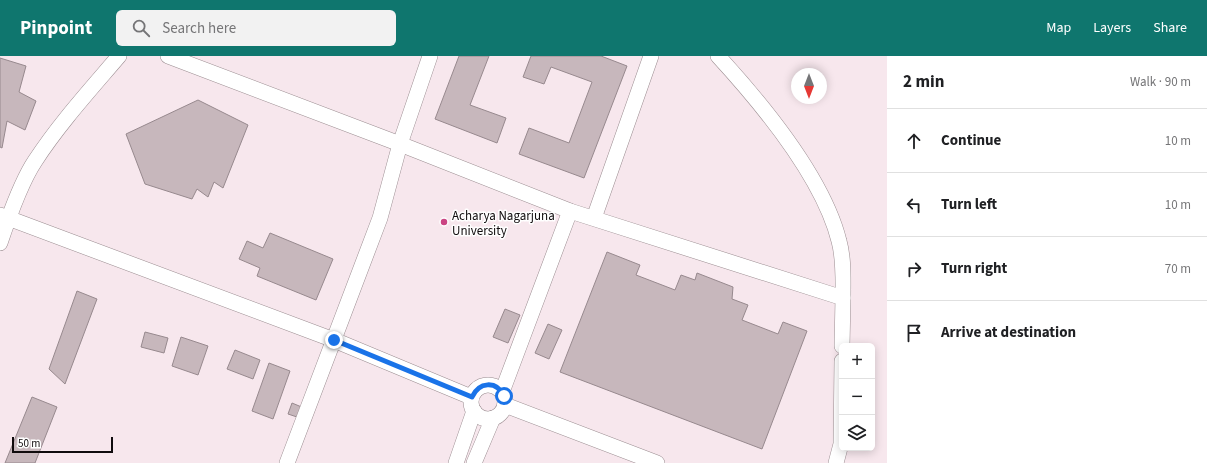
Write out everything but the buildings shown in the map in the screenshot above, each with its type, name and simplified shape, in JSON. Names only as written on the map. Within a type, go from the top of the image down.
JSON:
[{"type":"lane","points":[[0,243],[4,216],[34,162],[76,106],[119,56]]},
{"type":"lane","points":[[168,56],[400,144],[570,211],[843,298]]},
{"type":"lane","points":[[287,463],[380,218],[400,144],[430,56]]},
{"type":"lane","points":[[594,218],[651,56]]},
{"type":"lane","points":[[718,56],[749,89],[778,126],[819,192],[834,223],[839,242],[842,269],[842,343]]},
{"type":"lane","points":[[4,216],[334,340],[473,404],[482,418],[493,418],[501,413],[504,398],[570,211]]},
{"type":"lane","points":[[836,463],[841,444],[842,379]]},
{"type":"lane","points":[[456,463],[478,388],[482,385],[493,385],[504,398],[657,463]]},
{"type":"lane","points":[[474,463],[493,418]]},
{"type":"place","name":"Acharya Nagarjuna University","points":[[444,222]]},
{"type":"route","points":[[334,340],[472,397],[478,388],[482,385],[488,384],[498,388],[504,396]]}]
